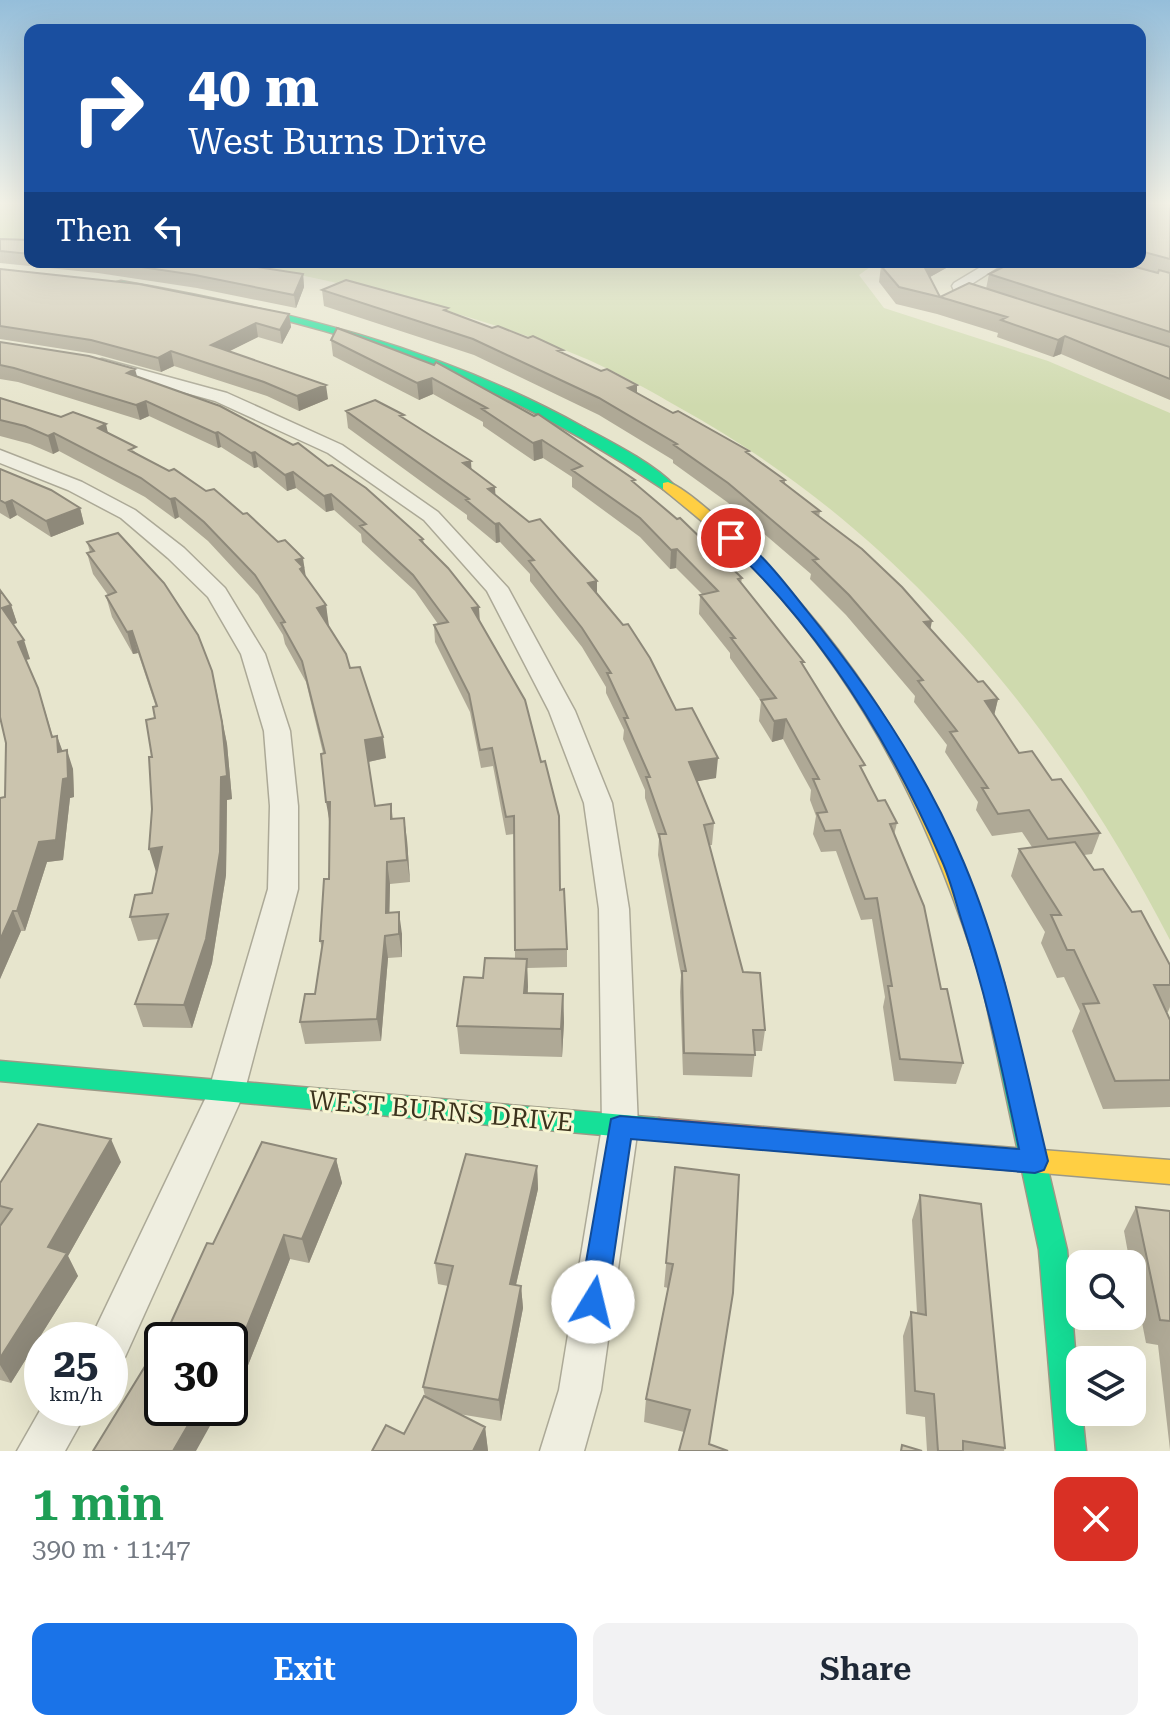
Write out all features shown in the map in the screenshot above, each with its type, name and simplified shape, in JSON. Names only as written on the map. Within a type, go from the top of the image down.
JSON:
[{"type":"street","points":[[984,271],[959,286],[960,290],[999,304]]},
{"type":"street","points":[[96,280],[178,291],[269,309],[399,345],[464,371],[522,397],[619,452],[693,503],[769,573],[833,654],[898,751],[954,863],[998,998],[1054,1253],[1071,1451]]},
{"type":"street","points":[[79,360],[154,377],[221,397],[335,449],[431,516],[497,588],[562,711],[598,803],[614,909],[620,1127],[580,1390],[562,1451]]},
{"type":"street","points":[[0,456],[75,486],[128,514],[176,553],[217,593],[253,654],[277,731],[284,806],[283,889],[226,1093],[119,1322]]},
{"type":"street","name":"WEST BURNS DRIVE","points":[[0,1071],[226,1093],[1170,1172]]},
{"type":"street","points":[[39,1451],[55,1426]]},
{"type":"green space","points":[[277,271],[865,271],[859,275],[884,308],[1048,361],[1170,413],[1170,940],[1077,782],[1023,707],[965,637],[901,572],[833,511],[759,457],[680,408],[589,360],[458,314]]},
{"type":"building","points":[[0,271],[139,284],[289,314],[280,330],[256,323],[211,345],[326,385],[297,396],[171,351],[158,358],[91,340],[0,326]]},
{"type":"building","points":[[166,271],[282,271],[303,274],[294,295]]},
{"type":"building","points":[[885,271],[926,271],[940,297],[899,287]]},
{"type":"building","points":[[996,271],[1170,273],[1170,332],[989,274]]},
{"type":"building","points":[[346,280],[448,308],[444,310],[492,328],[498,326],[528,338],[533,336],[601,371],[607,369],[637,385],[628,388],[673,413],[678,411],[749,451],[746,452],[785,480],[781,481],[820,511],[813,512],[862,549],[902,587],[932,621],[924,622],[978,682],[983,681],[998,699],[985,701],[1019,753],[1032,751],[1052,780],[1061,779],[1100,833],[1048,839],[1029,810],[998,814],[982,788],[988,788],[950,732],[957,731],[918,681],[923,680],[849,595],[813,560],[818,559],[728,483],[674,445],[677,444],[599,398],[473,339],[322,290]]},
{"type":"building","points":[[969,283],[1170,347],[1170,379],[1065,336],[1058,340],[1001,320],[1007,317],[940,297]]},
{"type":"building","points":[[337,328],[434,365],[436,362],[534,416],[538,414],[635,480],[632,481],[677,519],[680,518],[742,578],[738,579],[804,662],[801,662],[865,765],[860,766],[878,801],[885,800],[897,823],[890,824],[924,906],[941,989],[947,989],[963,1063],[900,1059],[888,986],[892,986],[877,898],[865,899],[840,830],[825,831],[817,813],[827,812],[813,779],[819,779],[786,719],[774,721],[761,700],[776,698],[731,638],[735,638],[700,595],[718,591],[677,549],[671,550],[640,518],[572,470],[582,466],[542,440],[533,443],[482,409],[487,408],[432,378],[417,383],[331,340]]},
{"type":"building","points":[[0,342],[89,356],[135,369],[127,373],[220,406],[293,445],[298,443],[328,466],[332,465],[366,488],[423,539],[420,540],[448,568],[479,607],[472,608],[525,700],[559,816],[560,890],[564,889],[567,949],[515,950],[514,816],[506,817],[492,748],[480,750],[469,694],[434,625],[448,622],[413,575],[360,526],[366,524],[331,494],[324,496],[293,472],[285,475],[255,452],[251,453],[218,432],[146,401],[136,405],[0,365]]},
{"type":"building","points":[[0,398],[61,417],[73,412],[106,424],[98,428],[136,447],[129,450],[169,471],[174,469],[206,491],[214,489],[243,514],[247,513],[278,542],[285,540],[303,558],[296,560],[303,567],[300,569],[326,605],[317,608],[346,654],[350,668],[360,667],[383,737],[365,740],[375,806],[391,804],[391,819],[404,818],[407,860],[387,862],[386,913],[399,912],[399,934],[385,936],[377,1019],[300,1022],[305,994],[315,994],[323,941],[320,941],[324,879],[329,879],[330,802],[326,802],[321,754],[325,753],[302,661],[281,623],[285,622],[255,575],[204,522],[175,498],[170,499],[141,478],[54,433],[48,436],[0,420]]},
{"type":"building","points":[[375,400],[404,415],[400,416],[471,461],[463,463],[495,487],[488,489],[529,522],[540,519],[597,581],[588,583],[623,625],[628,624],[650,658],[676,710],[692,708],[718,758],[689,762],[714,823],[704,825],[743,972],[760,973],[765,1030],[753,1030],[755,1055],[684,1053],[682,971],[686,971],[659,834],[666,834],[646,777],[650,777],[607,673],[611,673],[582,628],[529,561],[534,560],[499,523],[495,524],[466,500],[469,499],[346,411]]},
{"type":"building","points":[[0,469],[51,490],[80,508],[46,521],[12,500],[5,503],[0,500]]},
{"type":"building","points":[[118,533],[164,583],[198,635],[212,671],[222,722],[227,776],[221,777],[220,852],[206,939],[184,1005],[135,1004],[168,914],[130,917],[135,895],[152,893],[162,847],[149,849],[152,809],[149,757],[152,757],[146,720],[155,718],[153,707],[157,706],[132,631],[127,632],[106,596],[116,592],[87,553],[94,551],[87,542]]},
{"type":"building","points":[[0,590],[11,605],[2,608],[24,640],[18,642],[38,688],[52,737],[57,736],[58,752],[67,750],[68,778],[63,779],[56,840],[39,842],[17,911],[13,911],[0,940],[0,798],[5,797],[6,743],[0,717]]},
{"type":"building","points":[[1075,842],[1094,870],[1103,869],[1132,912],[1141,911],[1170,965],[1170,985],[1154,985],[1170,1020],[1170,1080],[1115,1081],[1083,1004],[1099,1003],[1074,950],[1067,950],[1051,915],[1061,915],[1019,849]]},
{"type":"building","points":[[485,958],[527,959],[524,993],[563,994],[561,1029],[457,1026],[464,977],[483,978]]},
{"type":"building","points":[[38,1124],[111,1139],[48,1247],[67,1253],[0,1358],[0,1226],[12,1209],[0,1206],[0,1183]]},
{"type":"building","points":[[262,1142],[336,1159],[302,1239],[284,1235],[248,1324],[171,1322],[207,1243],[213,1244]]},
{"type":"building","points":[[466,1154],[537,1166],[510,1284],[521,1286],[499,1400],[423,1387],[453,1266],[435,1263]]},
{"type":"building","points":[[675,1167],[739,1175],[733,1293],[709,1444],[728,1451],[679,1451],[690,1410],[646,1399],[673,1264],[666,1263]]},
{"type":"building","points":[[920,1195],[981,1204],[1005,1448],[963,1441],[963,1451],[938,1451],[934,1394],[915,1391],[911,1312],[926,1315]]},
{"type":"building","points":[[1136,1207],[1170,1211],[1170,1321],[1160,1320]]},
{"type":"building","points":[[144,1368],[144,1426],[188,1426],[173,1451],[93,1451],[108,1426],[128,1426],[128,1394]]},
{"type":"building","points":[[424,1396],[485,1427],[473,1451],[372,1451],[386,1425],[404,1434]]},
{"type":"building","points":[[902,1445],[922,1451],[901,1451]]},
{"type":"traffic: fast","points":[[121,284],[266,312],[407,352],[475,378],[542,409],[606,445],[668,486]]},
{"type":"traffic: fast","points":[[993,983],[1053,1250],[1071,1451]]},
{"type":"traffic: fast","points":[[0,1071],[659,1129]]},
{"type":"traffic: slow","points":[[668,486],[726,533],[779,587],[828,645],[871,708],[910,773],[943,842],[971,912],[993,983]]},
{"type":"traffic: slow","points":[[951,1154],[1170,1172]]},
{"type":"traffic: jam","points":[[659,1129],[951,1154]]},
{"type":"route","points":[[593,1302],[620,1127],[1035,1161],[998,998],[954,863],[898,751],[833,654],[769,573],[731,538]]}]
